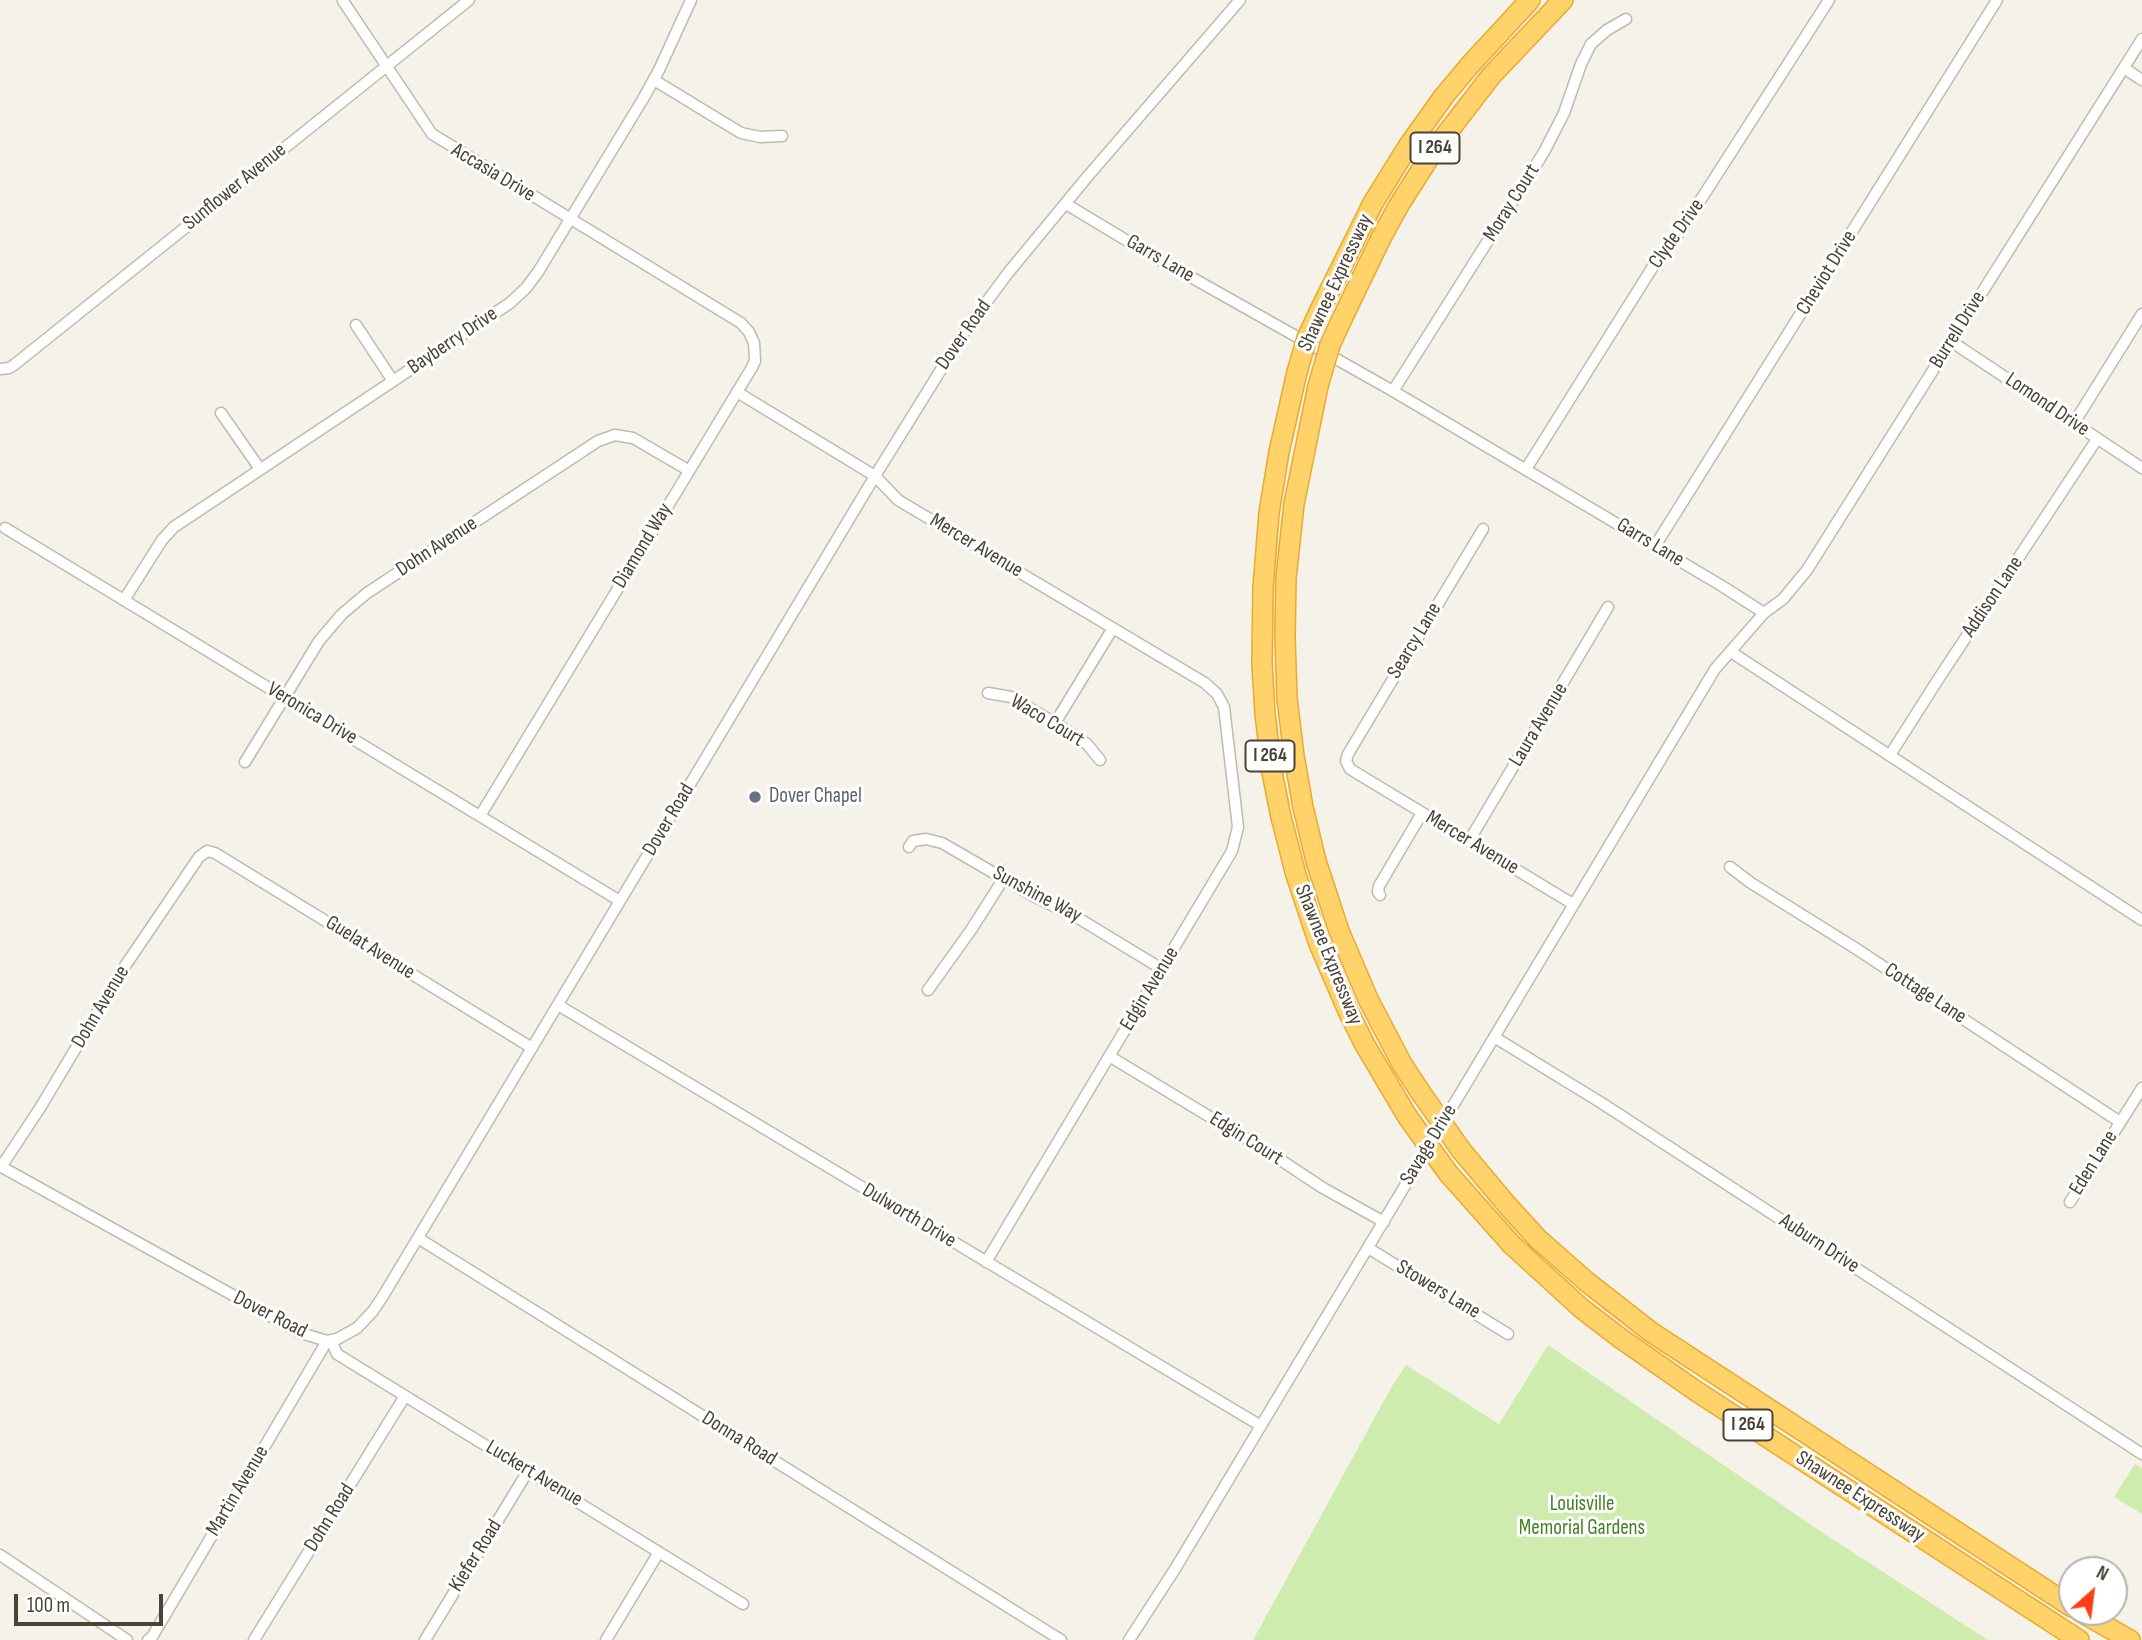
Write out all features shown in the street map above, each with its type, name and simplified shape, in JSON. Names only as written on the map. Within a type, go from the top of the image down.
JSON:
[{"type":"highway","name":"Shawnee Expressway","points":[[1530,0],[1444,96],[1373,203],[1307,338],[1279,452],[1271,500],[1263,588],[1262,663],[1265,713],[1281,817],[1296,875],[1319,944],[1365,1045],[1407,1116],[1448,1173],[1511,1244],[1581,1308],[1696,1391],[2079,1640]]},
{"type":"highway","name":"Shawnee Expressway","points":[[1563,0],[1491,76],[1434,149],[1387,227],[1330,345],[1318,386],[1294,504],[1286,578],[1285,638],[1287,698],[1294,756],[1316,861],[1339,931],[1368,999],[1402,1064],[1461,1150],[1538,1238],[1595,1289],[1651,1332],[2058,1597]]},
{"type":"highway","points":[[2106,1626],[2130,1640]]},
{"type":"street","name":"Sunflower Avenue","points":[[0,369],[14,365],[469,0]]},
{"type":"street","name":"Bayberry Drive","points":[[124,600],[162,540],[174,527],[518,297],[533,280],[654,80],[691,0]]},
{"type":"street","name":"Dover Road","points":[[0,1166],[301,1334],[329,1341],[357,1328],[373,1311],[418,1238],[875,476],[965,331],[1008,273],[1240,0]]},
{"type":"street","name":"Clyde Drive","points":[[1526,469],[1659,257],[1680,232],[1829,0]]},
{"type":"street","name":"Cheviot Drive","points":[[1655,546],[1997,0]]},
{"type":"street","name":"Accasia Drive","points":[[343,1],[432,134],[692,293]]},
{"type":"street","name":"Moray Court","points":[[1394,391],[1544,152],[1564,113],[1591,44],[1626,19]]},
{"type":"street","name":"Burrell Drive","points":[[1764,613],[1783,599],[1807,570],[2142,39]]},
{"type":"street","points":[[2124,68],[2142,80]]},
{"type":"street","points":[[654,80],[741,133],[760,137],[782,136]]},
{"type":"street","name":"Garrs Lane","points":[[1066,204],[1394,391],[1764,613]]},
{"type":"street","name":"Diamond Way","points":[[480,816],[755,361],[752,338],[741,323],[692,293]]},
{"type":"street","points":[[2074,422],[2142,314]]},
{"type":"street","points":[[356,326],[393,381]]},
{"type":"street","name":"Lomond Drive","points":[[1952,342],[2142,468]]},
{"type":"street","name":"Mercer Avenue","points":[[737,392],[875,476],[898,500],[1205,683],[1219,696]]},
{"type":"street","points":[[221,412],[260,469]]},
{"type":"street","name":"Dohn Avenue","points":[[246,762],[328,629],[355,602],[598,441],[615,435],[632,438],[688,470]]},
{"type":"street","name":"Addison Lane","points":[[1890,755],[2097,439]]},
{"type":"street","name":"Veronica Drive","points":[[5,528],[620,901]]},
{"type":"street","name":"Searcy Lane","points":[[1348,754],[1483,529]]},
{"type":"street","name":"Laura Avenue","points":[[1469,841],[1608,607]]},
{"type":"street","points":[[1764,613],[1731,652],[2142,920]]},
{"type":"street","points":[[1055,723],[1113,628]]},
{"type":"street","name":"Savage Drive","points":[[1129,1640],[1175,1569],[1709,678],[1731,652]]},
{"type":"street","name":"Waco Court","points":[[988,692],[1011,697],[1055,723],[1087,744],[1100,760]]},
{"type":"street","name":"Edgin Avenue","points":[[986,1262],[1233,851],[1237,838],[1237,817],[1227,722],[1219,696]]},
{"type":"street","name":"Mercer Avenue","points":[[1348,754],[1346,761],[1350,769],[1573,904]]},
{"type":"street","points":[[1380,895],[1379,886],[1422,813]]},
{"type":"street","name":"Sunshine Way","points":[[909,846],[913,841],[933,839],[942,843],[1037,898],[1088,923],[1162,969]]},
{"type":"street","name":"Dohn Avenue","points":[[0,1166],[40,1108],[125,966],[200,857],[207,851]]},
{"type":"street","name":"Guelat Avenue","points":[[207,851],[215,853],[532,1048]]},
{"type":"street","name":"Cottage Lane","points":[[1730,867],[2120,1122]]},
{"type":"street","points":[[928,990],[1004,878]]},
{"type":"street","name":"Dulworth Drive","points":[[558,1005],[1261,1426]]},
{"type":"street","name":"Auburn Drive","points":[[1494,1037],[1600,1102],[2142,1454]]},
{"type":"street","name":"Edgin Court","points":[[1110,1056],[1273,1154],[1323,1188],[1384,1222]]},
{"type":"street","name":"Eden Lane","points":[[2070,1202],[2142,1088]]},
{"type":"street","name":"Donna Road","points":[[418,1238],[1061,1640]]},
{"type":"street","name":"Stowers Lane","points":[[1368,1248],[1508,1334]]},
{"type":"street","name":"Luckert Avenue","points":[[329,1341],[337,1354],[743,1604]]},
{"type":"street","name":"Martin Avenue","points":[[148,1640],[329,1341]]},
{"type":"street","name":"Dohn Road","points":[[254,1640],[405,1396]]},
{"type":"street","name":"Kiefer Road","points":[[425,1640],[528,1471]]},
{"type":"street","points":[[606,1640],[659,1552]]},
{"type":"street","points":[[0,1555],[127,1640]]},
{"type":"green space","name":"Louisville Memorial Gardens","points":[[1548,1345],[1820,1531],[1988,1640],[1253,1640],[1406,1365],[1499,1424]]},
{"type":"green space","points":[[2135,1464],[2142,1468],[2142,1514],[2114,1497]]},
{"type":"place","name":"Dover Chapel","points":[[755,797]]}]
